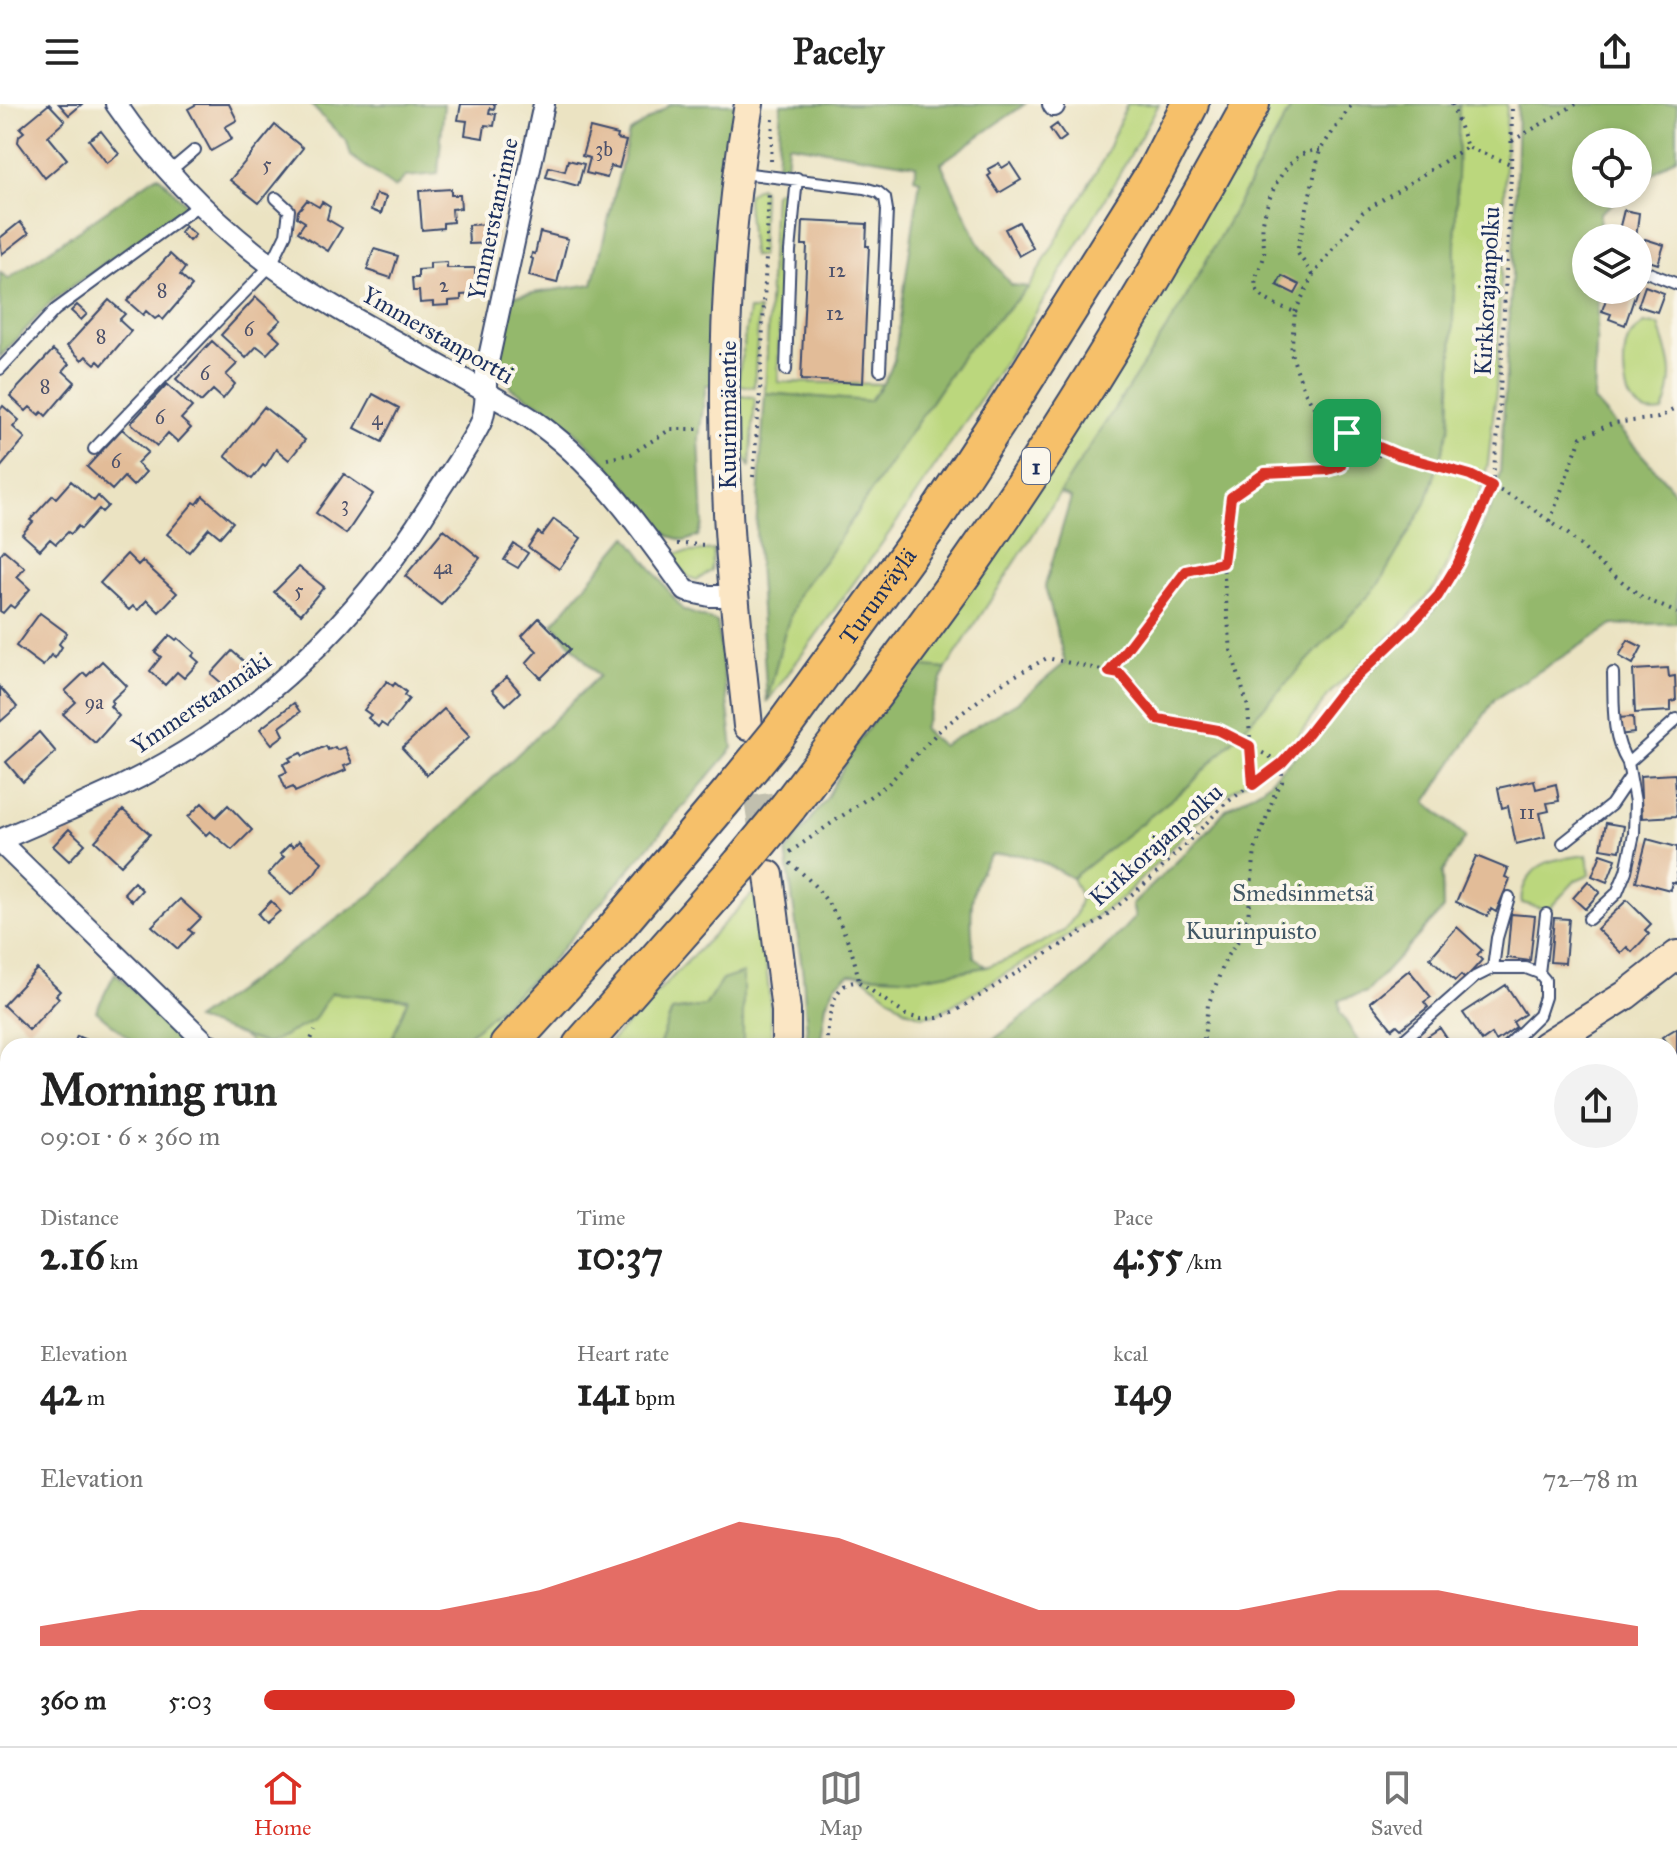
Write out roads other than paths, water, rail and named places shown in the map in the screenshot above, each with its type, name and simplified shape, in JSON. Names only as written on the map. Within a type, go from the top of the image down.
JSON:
[{"type":"highway","name":"Turunväylä","points":[[515,1038],[614,930],[733,789],[763,730],[934,519],[1155,172],[1190,104]]},
{"type":"highway","name":"1","points":[[588,1038],[755,869],[788,807],[973,560],[1052,443],[1144,293],[1251,104]]},
{"type":"street","name":"Ymmerstanportti","points":[[116,104],[139,138],[200,204],[271,265],[533,419],[581,459],[651,542],[686,591],[710,596],[735,596]]},
{"type":"street","name":"Ymmerstanrinne","points":[[486,393],[486,371],[544,104]]},
{"type":"street","name":"Kuurinmäentie","points":[[761,110],[740,173],[725,392],[730,544],[735,596],[763,730]]},
{"type":"street","name":"Ymmerstanmäki","points":[[201,1038],[0,841],[124,785],[194,745],[284,680],[328,638],[380,580],[422,519],[481,421],[486,393]]},
{"type":"street","points":[[755,869],[786,1010],[786,1038]]},
{"type":"street","points":[[1558,1038],[1626,995],[1677,955]]},
{"type":"lane","points":[[170,171],[195,150]]},
{"type":"lane","points":[[740,173],[864,188],[878,192],[885,198],[880,370]]},
{"type":"lane","points":[[786,370],[790,251],[797,178]]},
{"type":"lane","points":[[94,449],[271,265],[286,234],[289,210],[276,198]]},
{"type":"lane","points":[[0,369],[55,310],[200,204]]},
{"type":"lane","points":[[1652,274],[1677,284]]},
{"type":"lane","points":[[1589,919],[1617,893],[1626,871],[1634,834],[1635,802],[1628,763],[1618,748],[1615,729],[1613,673]]},
{"type":"lane","points":[[1628,763],[1677,719]]},
{"type":"lane","points":[[1563,843],[1611,805],[1630,777]]},
{"type":"lane","points":[[1493,968],[1497,938],[1509,897]]},
{"type":"lane","points":[[1539,973],[1546,914]]},
{"type":"lane","points":[[1406,1038],[1475,977],[1493,968],[1526,968],[1539,973],[1545,980],[1545,997],[1539,1015],[1515,1038]]},
{"type":"tunnel","points":[[752,753],[765,850]]},
{"type":"park label","name":"Smedsinmetsä","points":[[1303,893]]},
{"type":"park label","name":"Kuurinpuisto","points":[[1251,931]]}]
